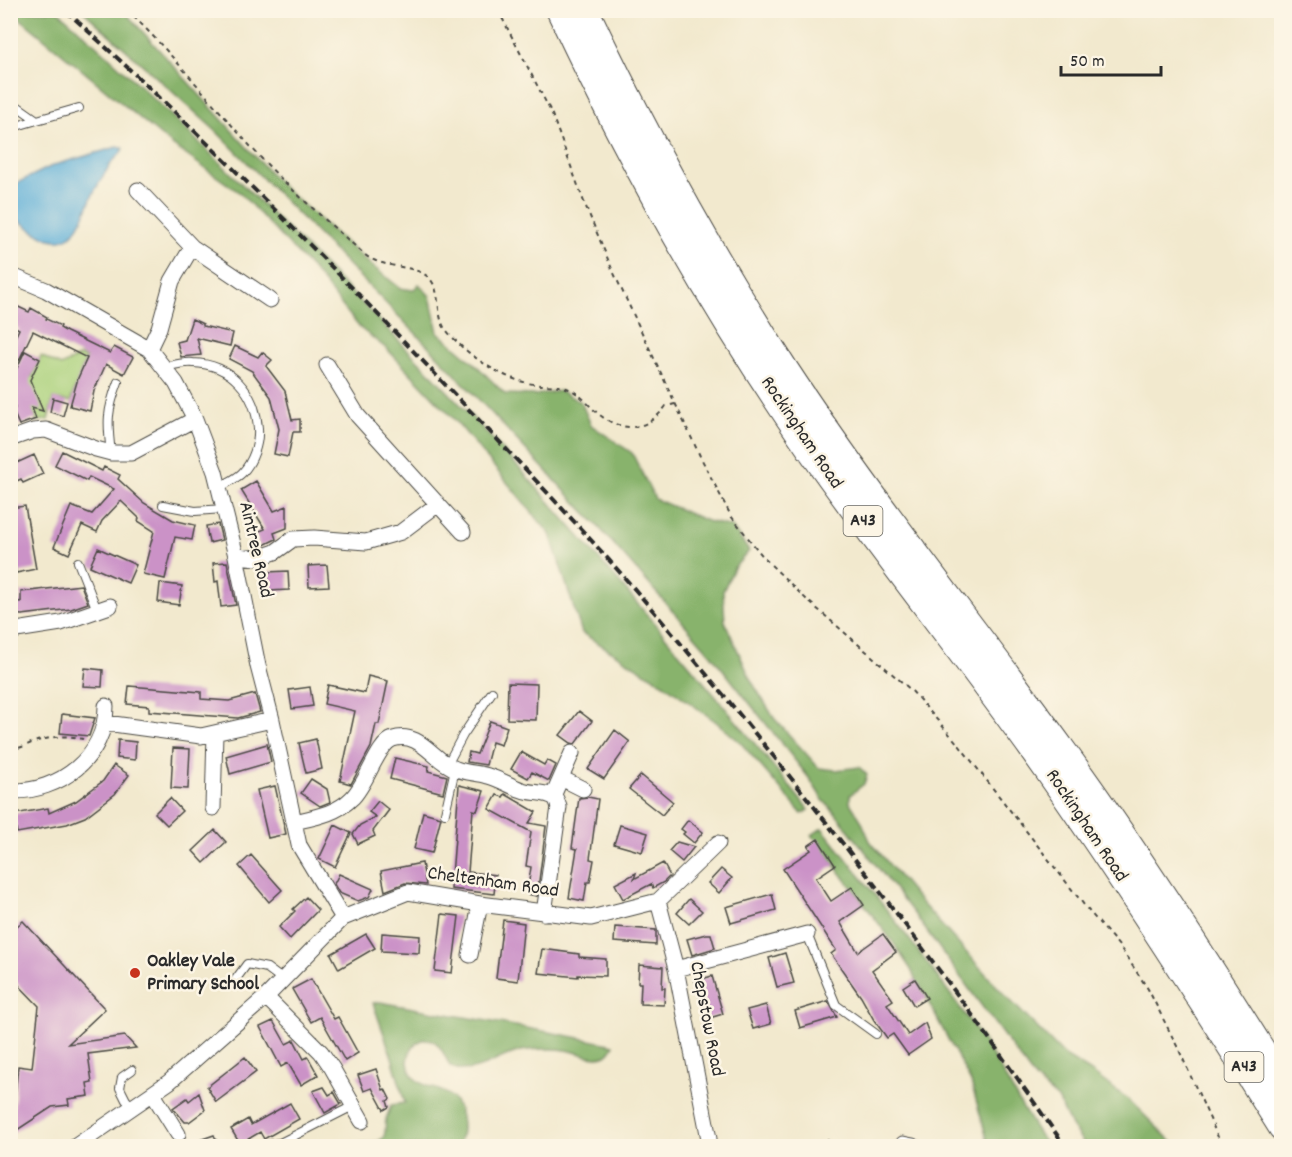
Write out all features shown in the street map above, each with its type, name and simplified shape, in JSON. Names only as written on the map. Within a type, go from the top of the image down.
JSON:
[{"type":"highway","name":"Rockingham Road","points":[[560,10],[589,74],[649,187],[707,290],[768,385],[852,506],[1216,999]]},
{"type":"highway","name":"Rockingham Road","points":[[585,10],[638,118],[697,227],[785,370],[875,498],[1064,752],[1216,999]]},
{"type":"highway","name":"A43","points":[[1216,999],[1281,1083]]},
{"type":"highway","name":"A43","points":[[1216,999],[1281,1127]]},
{"type":"street","points":[[138,190],[192,247],[270,300]]},
{"type":"street","points":[[150,349],[159,328],[172,281],[192,247]]},
{"type":"street","name":"Aintree Road","points":[[10,275],[46,290],[150,349],[165,367],[195,419],[216,472],[299,845],[343,918]]},
{"type":"street","points":[[327,365],[358,416],[464,532]]},
{"type":"street","points":[[12,436],[46,430],[96,449],[111,453],[131,453],[195,419]]},
{"type":"street","points":[[236,556],[258,558],[275,552],[293,539],[314,538],[366,542],[401,532],[438,504]]},
{"type":"street","points":[[10,631],[61,623],[104,608]]},
{"type":"street","points":[[10,790],[30,790],[74,772],[88,756],[106,723],[106,706]]},
{"type":"street","points":[[106,723],[201,736],[272,720]]},
{"type":"street","points":[[213,808],[214,733]]},
{"type":"street","points":[[294,822],[334,812],[352,799],[369,776],[386,742],[394,738],[415,740],[451,767],[488,776],[520,790],[553,796]]},
{"type":"street","points":[[553,796],[572,753]]},
{"type":"street","points":[[561,778],[583,789]]},
{"type":"street","points":[[544,912],[559,807],[553,796]]},
{"type":"street","name":"Cheltenham Road","points":[[76,1146],[153,1094],[266,998],[343,918],[408,892],[591,918],[658,901],[718,843]]},
{"type":"street","name":"Chepstow Road","points":[[658,901],[676,969],[709,1139],[708,1146]]},
{"type":"street","points":[[470,955],[480,904]]},
{"type":"street","points":[[676,969],[807,934]]},
{"type":"street","points":[[266,998],[321,1052],[362,1121]]},
{"type":"street","points":[[153,1094],[178,1134]]},
{"type":"lane","points":[[10,101],[37,120]]},
{"type":"lane","points":[[10,128],[79,108]]},
{"type":"lane","points":[[165,367],[192,362],[217,368],[236,378],[251,399],[257,417],[256,447],[243,472],[219,488]]},
{"type":"lane","points":[[111,453],[107,427],[109,407],[118,382]]},
{"type":"lane","points":[[163,505],[195,511],[224,509]]},
{"type":"lane","points":[[78,562],[104,608]]},
{"type":"lane","points":[[445,813],[451,767],[463,735],[492,692]]},
{"type":"lane","points":[[807,934],[837,1005],[876,1035]]},
{"type":"lane","points":[[232,983],[247,964],[267,968],[283,980]]},
{"type":"lane","points":[[132,1070],[122,1077],[120,1088],[126,1100],[134,1108]]},
{"type":"lane","points":[[261,1146],[280,1143],[353,1106]]},
{"type":"path","points":[[127,10],[262,158],[302,198],[367,256],[385,264],[424,274],[432,281],[444,326],[462,346],[483,363],[503,375],[524,383],[570,389],[595,411],[616,424],[628,428],[648,424],[659,416],[666,406],[675,404]]},
{"type":"path","points":[[498,10],[551,112],[584,202],[612,269],[675,404],[731,516],[764,558],[807,600],[911,690],[1120,947],[1153,999],[1179,1050],[1222,1146]]},
{"type":"path","points":[[10,749],[61,737],[81,738],[96,743]]},
{"type":"green space","points":[[11,11],[58,11],[182,125],[356,297],[520,469],[666,638],[809,810],[802,814],[740,742],[715,721],[664,684],[582,633],[550,534],[455,420],[387,349],[360,328],[314,271],[240,193],[172,145]]},
{"type":"green space","points":[[83,11],[124,11],[282,186],[400,288],[413,290],[419,284],[430,296],[438,332],[505,394],[535,395],[560,391],[581,402],[591,425],[632,453],[655,499],[707,521],[732,527],[749,551],[734,568],[723,591],[725,622],[752,682],[774,718],[819,768],[836,770],[859,767],[867,775],[864,784],[850,795],[850,803],[861,820],[870,841],[917,898],[1003,993],[1065,1056],[1128,1099],[1176,1146],[1086,1146],[1071,1126],[1058,1099],[1036,1080],[915,915],[709,652],[595,523],[434,352],[217,132]]},
{"type":"green space","points":[[41,356],[61,366],[80,356],[86,358],[70,402],[53,399],[48,420],[37,421],[31,408],[37,398],[22,374],[30,378]]},
{"type":"green space","points":[[822,828],[902,929],[978,1033],[1047,1146],[989,1146],[971,1082],[910,968],[812,835]]},
{"type":"green space","points":[[380,1002],[614,1045],[609,1053],[601,1057],[561,1049],[528,1050],[470,1070],[450,1066],[435,1042],[420,1041],[408,1057],[410,1070],[418,1081],[449,1095],[454,1100],[460,1112],[462,1126],[458,1146],[355,1146],[378,1142],[382,1139],[391,1105],[405,1103],[373,1003]]},
{"type":"water","points":[[117,147],[123,148],[122,152],[105,172],[81,221],[69,237],[61,240],[50,239],[33,231],[11,214],[11,186],[54,165]]},
{"type":"building","points":[[10,303],[29,312],[31,308],[67,332],[110,353],[114,347],[133,357],[124,374],[106,364],[94,391],[90,411],[70,406],[78,378],[87,358],[33,331],[19,360],[10,356],[10,348],[19,329],[10,324]]},
{"type":"building","points":[[192,319],[203,326],[233,333],[230,346],[197,338],[201,355],[181,357],[177,342],[185,340]]},
{"type":"building","points":[[235,346],[258,357],[262,352],[272,360],[266,366],[285,391],[292,420],[300,419],[300,432],[293,432],[288,457],[274,454],[279,429],[271,397],[252,371],[229,359]]},
{"type":"building","points":[[25,351],[40,359],[30,380],[43,411],[32,408],[36,419],[19,425],[12,409],[15,408],[10,396],[10,383]]},
{"type":"building","points":[[53,398],[67,402],[63,416],[50,412]]},
{"type":"building","points":[[62,451],[102,471],[104,467],[120,475],[118,479],[144,503],[173,520],[195,525],[192,540],[175,537],[165,579],[143,574],[154,531],[138,521],[139,518],[121,501],[102,521],[97,532],[82,525],[69,554],[54,547],[71,506],[92,514],[114,489],[89,477],[87,481],[55,465]]},
{"type":"building","points":[[34,455],[43,474],[23,483],[21,479],[10,484],[10,466]]},
{"type":"building","points":[[256,481],[274,511],[287,506],[287,528],[274,533],[276,539],[260,547],[255,533],[265,529],[241,490]]},
{"type":"building","points":[[25,506],[36,569],[16,573],[10,541],[10,508]]},
{"type":"building","points":[[218,524],[222,540],[209,543],[206,526]]},
{"type":"building","points":[[98,548],[136,565],[128,583],[90,566]]},
{"type":"building","points":[[227,562],[236,605],[221,607],[213,563]]},
{"type":"building","points":[[327,565],[329,586],[309,587],[308,566]]},
{"type":"building","points":[[288,571],[289,590],[268,591],[268,572]]},
{"type":"building","points":[[160,583],[182,586],[179,605],[158,602]]},
{"type":"building","points":[[81,585],[88,603],[71,609],[22,615],[10,614],[10,601],[21,602],[21,592]]},
{"type":"building","points":[[85,668],[103,670],[102,687],[83,686]]},
{"type":"building","points":[[368,676],[388,681],[379,724],[376,724],[371,747],[351,784],[340,781],[355,711],[324,704],[328,685],[365,693]]},
{"type":"building","points":[[508,683],[537,684],[536,720],[507,719]]},
{"type":"building","points":[[129,686],[201,692],[201,699],[229,701],[255,694],[260,712],[238,718],[149,711],[149,706],[127,704]]},
{"type":"building","points":[[310,687],[313,706],[292,709],[289,690]]},
{"type":"building","points":[[579,711],[592,721],[575,744],[560,735]]},
{"type":"building","points":[[62,714],[95,718],[89,736],[60,733]]},
{"type":"building","points":[[490,721],[507,727],[501,745],[492,742],[486,765],[467,762],[469,752],[477,754]]},
{"type":"building","points":[[615,730],[630,742],[604,779],[588,769]]},
{"type":"building","points":[[316,739],[322,769],[306,773],[299,743]]},
{"type":"building","points":[[118,740],[136,742],[135,760],[117,758]]},
{"type":"building","points":[[267,744],[271,762],[230,774],[226,756]]},
{"type":"building","points":[[173,748],[190,749],[188,789],[171,788]]},
{"type":"building","points":[[521,752],[544,765],[547,760],[556,765],[549,781],[532,772],[528,778],[511,769]]},
{"type":"building","points":[[395,758],[429,766],[428,771],[447,776],[443,793],[390,779]]},
{"type":"building","points":[[114,765],[129,775],[115,794],[85,817],[67,824],[17,833],[14,814],[48,808],[49,813],[76,801],[103,781]]},
{"type":"building","points":[[641,775],[673,802],[662,815],[629,789]]},
{"type":"building","points":[[311,779],[327,789],[330,802],[320,806],[301,793]]},
{"type":"building","points":[[459,785],[484,791],[477,811],[473,810],[468,872],[496,875],[494,894],[451,889]]},
{"type":"building","points":[[275,786],[286,834],[268,838],[257,790]]},
{"type":"building","points":[[505,794],[536,812],[529,823],[546,826],[537,896],[527,894],[531,867],[526,866],[531,832],[489,809],[497,795],[503,797]]},
{"type":"building","points":[[170,798],[182,811],[167,825],[155,813]]},
{"type":"building","points":[[579,798],[598,799],[590,859],[594,860],[584,901],[569,898],[577,849],[572,848]]},
{"type":"building","points":[[378,801],[389,810],[373,831],[375,836],[358,844],[353,834],[360,825],[376,817],[369,812]]},
{"type":"building","points":[[423,812],[441,817],[432,853],[414,849]]},
{"type":"building","points":[[688,820],[703,832],[694,843],[683,834],[685,832],[681,829]]},
{"type":"building","points":[[335,825],[351,833],[335,867],[319,859]]},
{"type":"building","points":[[620,825],[648,833],[642,852],[614,844]]},
{"type":"building","points":[[215,830],[226,842],[204,863],[193,851]]},
{"type":"building","points":[[818,839],[835,865],[816,878],[831,901],[852,887],[864,905],[840,922],[858,952],[883,934],[896,952],[872,970],[893,1000],[887,1004],[908,1035],[925,1023],[931,1039],[908,1055],[893,1034],[887,1038],[874,1020],[831,954],[836,950],[783,869],[811,850],[808,846]]},
{"type":"building","points":[[677,842],[694,847],[682,862],[669,851]]},
{"type":"building","points":[[251,855],[282,890],[269,902],[239,866]]},
{"type":"building","points":[[422,863],[426,885],[405,883],[385,891],[381,871]]},
{"type":"building","points":[[663,863],[670,876],[664,882],[653,888],[651,884],[623,899],[615,884],[636,873],[634,879]]},
{"type":"building","points":[[721,869],[732,878],[719,893],[708,883]]},
{"type":"building","points":[[339,874],[373,889],[369,897],[358,901],[339,893],[334,884]]},
{"type":"building","points":[[772,894],[776,910],[731,923],[726,907]]},
{"type":"building","points":[[306,897],[318,910],[290,939],[279,927]]},
{"type":"building","points":[[689,899],[702,911],[689,924],[677,913]]},
{"type":"building","points":[[442,914],[459,916],[452,973],[435,971]]},
{"type":"building","points":[[503,920],[524,923],[518,981],[496,978]]},
{"type":"building","points":[[23,921],[105,1009],[68,1044],[125,1036],[136,1048],[88,1054],[92,1082],[87,1083],[89,1096],[68,1099],[69,1105],[52,1107],[11,1134],[18,1066],[32,1068],[39,1006],[10,976],[10,932]]},
{"type":"building","points":[[615,927],[656,930],[656,945],[614,942]]},
{"type":"building","points":[[382,933],[420,936],[419,953],[381,951]]},
{"type":"building","points":[[366,934],[375,948],[339,969],[331,954]]},
{"type":"building","points":[[711,934],[715,948],[692,955],[687,939]]},
{"type":"building","points":[[542,949],[579,954],[579,957],[606,959],[606,976],[578,975],[578,977],[538,973]]},
{"type":"building","points":[[785,953],[794,983],[777,987],[769,958]]},
{"type":"building","points":[[639,965],[663,967],[664,1005],[640,1004]]},
{"type":"building","points":[[712,976],[723,1014],[706,1019],[695,981]]},
{"type":"building","points":[[311,979],[334,1019],[338,1017],[358,1053],[345,1061],[320,1017],[311,1022],[292,989]]},
{"type":"building","points":[[915,979],[927,998],[914,1006],[903,987]]},
{"type":"building","points":[[828,1001],[837,1017],[800,1028],[795,1011]]},
{"type":"building","points":[[766,1005],[771,1024],[753,1029],[747,1010]]},
{"type":"building","points":[[273,1021],[286,1044],[294,1040],[304,1059],[308,1057],[318,1075],[301,1085],[288,1063],[281,1067],[260,1027]]},
{"type":"building","points":[[245,1057],[256,1072],[216,1102],[207,1087]]},
{"type":"building","points":[[376,1069],[383,1090],[385,1089],[390,1099],[387,1101],[389,1107],[384,1110],[372,1088],[364,1091],[358,1075]]},
{"type":"building","points":[[324,1087],[329,1095],[334,1092],[341,1104],[325,1113],[313,1091]]},
{"type":"building","points":[[199,1093],[205,1110],[189,1122],[185,1122],[173,1108],[187,1098],[189,1101]]},
{"type":"building","points":[[290,1103],[299,1119],[264,1139],[260,1132],[240,1144],[231,1129],[248,1119],[251,1125]]},
{"type":"building","points":[[214,1135],[219,1146],[185,1146],[185,1145]]},
{"type":"railway","points":[[65,10],[215,151],[313,248],[409,346],[619,571],[743,719],[848,850],[965,1005],[1065,1146]]},
{"type":"place","name":"Oakley Vale Primary School","points":[[135,973]]}]
